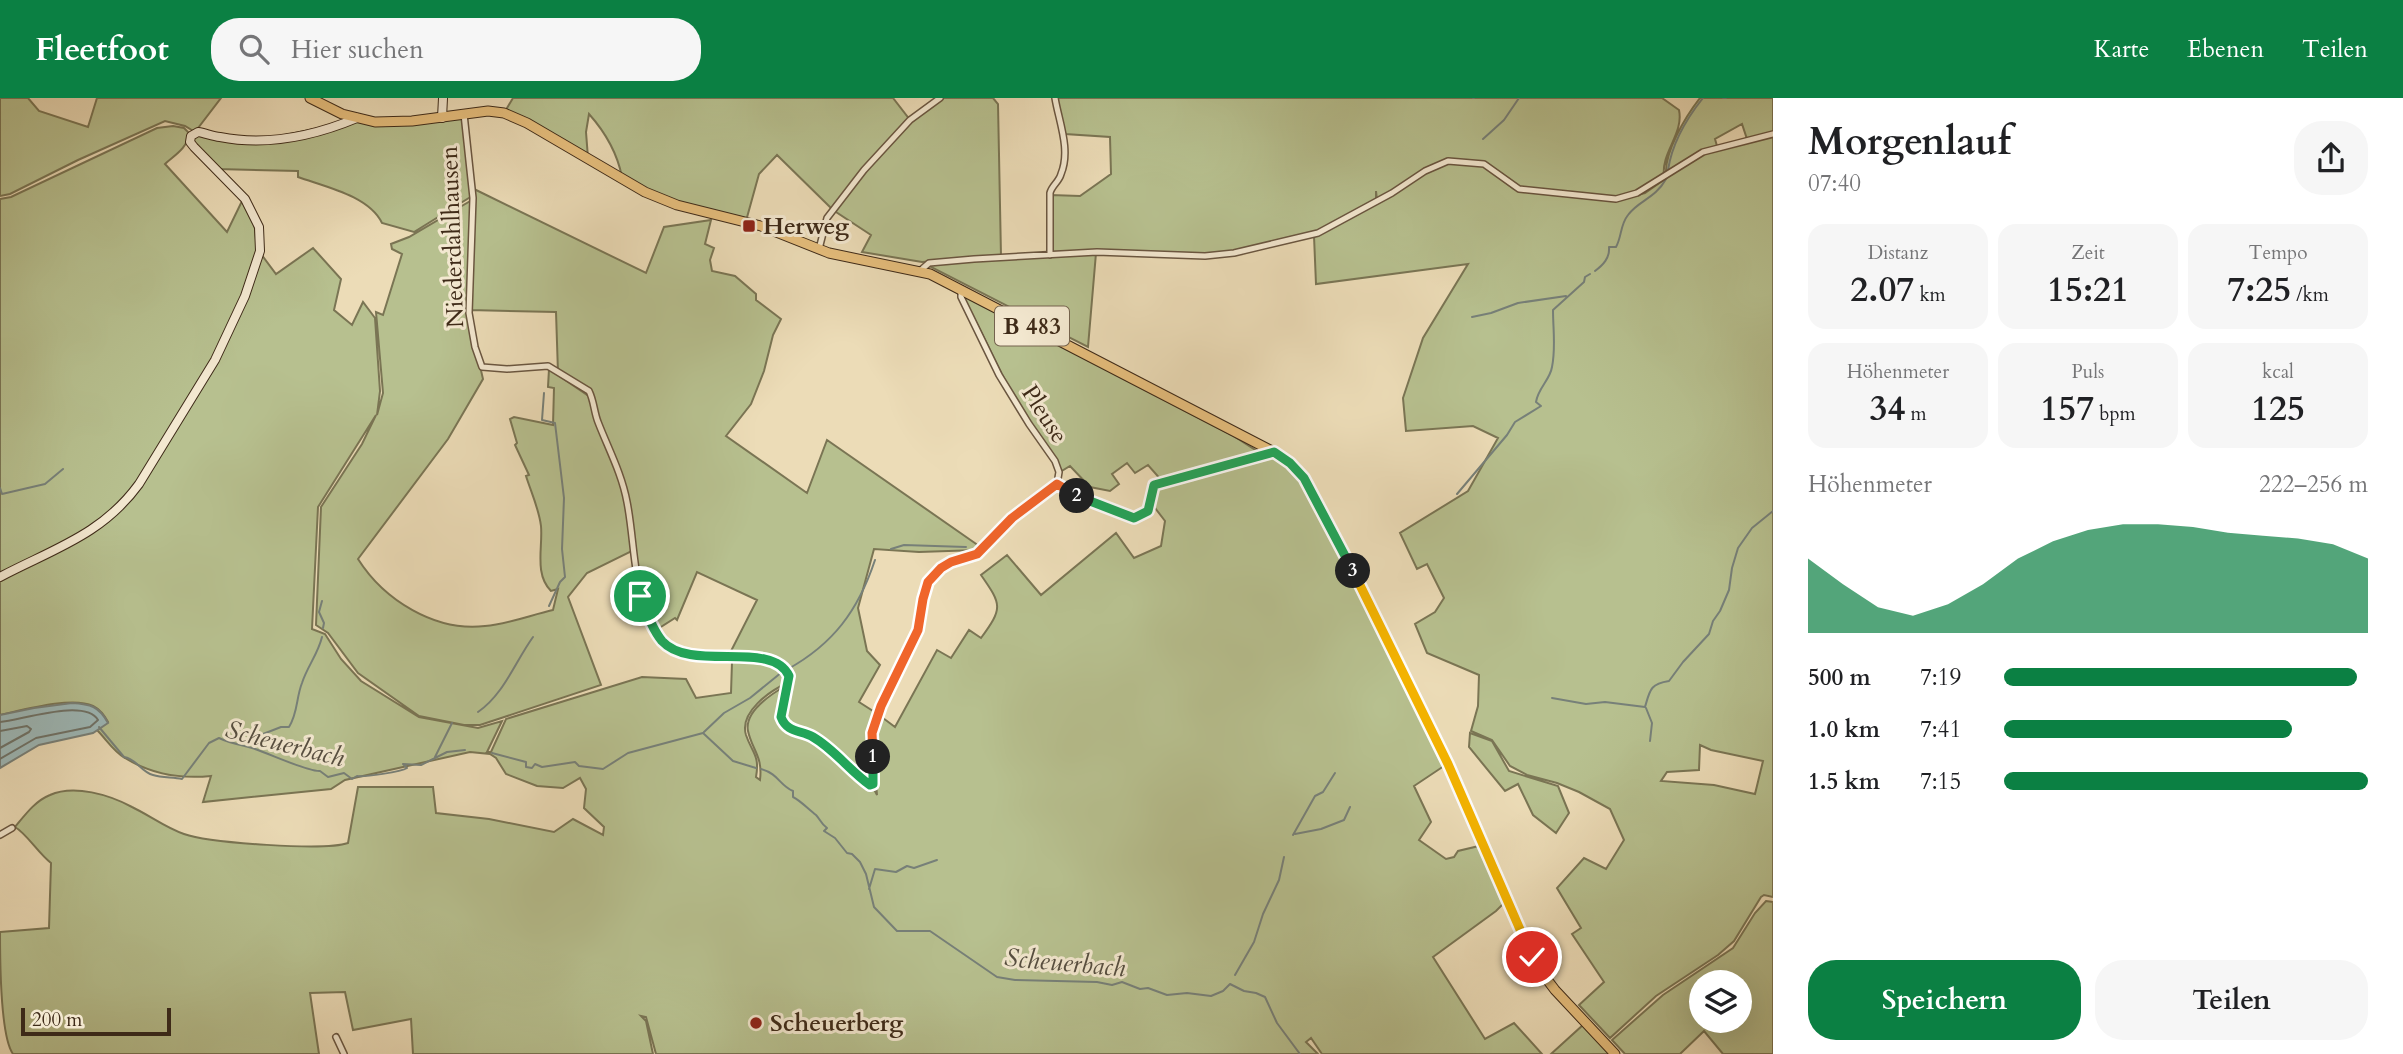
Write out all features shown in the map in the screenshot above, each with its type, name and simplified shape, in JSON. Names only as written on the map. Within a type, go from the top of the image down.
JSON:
[{"type":"main road","name":"B 483","points":[[310,98],[332,110],[357,118],[385,122],[488,111],[513,117],[666,202],[751,223],[842,256],[921,270],[1200,413],[1290,463],[1304,478],[1448,764],[1536,965],[1555,990],[1615,1054]]},
{"type":"street","points":[[442,118],[443,98]]},
{"type":"street","points":[[819,249],[830,213],[864,170],[910,120],[940,98]]},
{"type":"street","points":[[1050,255],[1050,193],[1051,187],[1062,173],[1064,145],[1055,98]]},
{"type":"street","name":"Niederdahlhausen","points":[[464,114],[473,198],[469,313],[475,347],[482,367],[507,369],[545,365],[589,391],[627,498],[640,596],[647,615],[663,641],[681,653],[767,660],[779,664],[787,670],[789,680],[781,717],[783,723],[792,730],[814,737],[863,780],[873,784],[872,733],[881,706],[918,630],[928,582],[951,562],[977,554],[1012,518],[1057,484]]},
{"type":"street","points":[[0,577],[79,538],[125,502],[139,484],[215,360],[244,296],[260,251],[256,218],[245,199],[190,142],[191,136],[198,132],[236,139],[289,139],[357,118]]},
{"type":"street","points":[[921,270],[927,264],[958,260],[1104,252],[1216,256],[1318,233],[1389,195],[1425,171],[1448,161],[1484,164],[1519,189],[1609,199],[1630,197],[1703,152],[1773,134]]},
{"type":"street","name":"Pleuse","points":[[961,289],[961,297],[999,375],[1055,461],[1059,472],[1057,484],[1085,500],[1134,518],[1148,511],[1154,485],[1274,452]]},
{"type":"street","points":[[0,835],[12,828]]},
{"type":"street","points":[[336,1037],[344,1054]]},
{"type":"green space","points":[[0,98],[28,98],[39,111],[88,127],[97,98],[221,98],[195,132],[185,126],[165,121],[10,194],[0,196]]},
{"type":"green space","points":[[513,98],[893,98],[910,120],[832,209],[777,155],[759,174],[746,221],[667,201],[622,177],[610,143],[589,114],[586,132],[588,158],[504,113]]},
{"type":"green space","points":[[941,98],[993,98],[998,104],[1001,256],[922,262],[862,252],[871,235],[833,210],[896,135]]},
{"type":"green space","points":[[1055,98],[1662,98],[1679,110],[1680,119],[1666,159],[1664,176],[1644,189],[1616,198],[1519,188],[1483,165],[1514,189],[1617,200],[1645,193],[1699,155],[1773,134],[1773,897],[1761,897],[1734,941],[1718,955],[1695,970],[1689,970],[1689,974],[1656,996],[1610,1038],[1579,1005],[1604,982],[1572,934],[1581,928],[1557,888],[1584,858],[1606,869],[1624,840],[1610,809],[1579,792],[1527,775],[1510,766],[1492,740],[1471,731],[1478,706],[1479,675],[1427,653],[1415,624],[1435,612],[1444,598],[1427,564],[1417,569],[1400,533],[1468,491],[1498,438],[1473,426],[1406,431],[1403,398],[1423,338],[1468,264],[1316,284],[1314,236],[1357,211],[1314,235],[1218,254],[1051,253],[1051,195],[1080,196],[1111,174],[1110,137],[1065,134]],"holes":[[[1700,745],[1711,750],[1763,761],[1755,794],[1714,785],[1661,781],[1667,772],[1699,770]]]},
{"type":"green space","points":[[1700,98],[1773,98],[1773,133],[1747,139],[1742,124],[1715,139],[1717,146],[1666,175],[1672,145]]},
{"type":"green space","points":[[464,115],[472,196],[414,232],[382,223],[376,214],[357,199],[298,177],[298,171],[217,169],[190,139],[195,133],[256,141],[358,120]]},
{"type":"green space","points":[[157,128],[184,128],[189,133],[188,139],[180,151],[165,164],[227,232],[242,201],[254,220],[258,259],[214,359],[138,484],[89,531],[0,576],[0,199],[11,197]]},
{"type":"green space","points":[[474,189],[646,273],[664,227],[711,220],[705,244],[714,248],[710,260],[712,271],[735,276],[756,294],[756,300],[781,319],[773,335],[764,371],[751,404],[726,436],[807,493],[827,440],[982,548],[919,552],[874,549],[858,608],[867,651],[880,665],[859,702],[876,713],[870,735],[874,785],[814,735],[787,722],[784,728],[785,731],[813,739],[874,789],[877,795],[872,734],[879,715],[895,727],[937,650],[951,658],[969,630],[981,638],[993,620],[997,606],[993,593],[981,575],[1007,555],[1041,595],[1116,533],[1134,558],[1161,546],[1165,521],[1152,504],[1155,491],[1163,482],[1148,465],[1135,473],[1127,463],[1112,474],[1119,484],[1110,491],[1090,487],[1070,466],[1060,472],[1011,392],[963,295],[1232,435],[1263,455],[1173,480],[1272,455],[1283,463],[1296,475],[1306,491],[1421,715],[1444,766],[1414,786],[1431,822],[1419,840],[1446,859],[1454,857],[1458,851],[1479,846],[1504,903],[1433,957],[1485,1039],[1514,1023],[1542,1054],[1322,1054],[1311,1038],[1306,1042],[1318,1054],[656,1054],[646,1017],[641,1016],[646,1021],[653,1054],[413,1054],[411,1019],[353,1030],[345,992],[310,993],[319,1054],[13,1054],[3,1015],[0,932],[49,928],[51,863],[15,827],[35,805],[50,795],[81,791],[103,795],[177,831],[197,837],[267,845],[316,846],[348,843],[358,787],[433,787],[436,813],[489,819],[554,832],[573,819],[603,835],[604,827],[584,808],[586,789],[580,778],[563,788],[537,786],[506,774],[496,758],[490,754],[470,752],[345,780],[331,789],[203,802],[211,776],[167,774],[145,768],[125,758],[97,730],[108,722],[93,706],[73,702],[60,703],[0,715],[0,578],[86,535],[111,516],[136,490],[221,350],[253,279],[261,254],[276,274],[313,248],[341,279],[334,310],[352,325],[363,302],[375,318],[380,391],[377,415],[383,393],[376,312],[383,315],[402,254],[392,249],[391,244],[409,237],[472,200],[468,314],[483,379],[448,439],[358,559],[369,574],[396,600],[430,618],[466,627],[502,623],[553,610],[558,589],[551,591],[543,577],[540,560],[540,520],[526,476],[529,475],[515,445],[517,443],[510,419],[514,417],[553,425],[554,388],[548,387],[549,369],[590,397],[627,504],[634,550],[587,573],[568,597],[601,685],[480,725],[464,725],[419,716],[358,673],[328,633],[316,625],[321,507],[362,444],[376,415],[318,507],[312,629],[325,634],[341,659],[361,681],[419,717],[478,728],[502,721],[487,752],[491,752],[506,719],[642,677],[686,679],[696,698],[731,693],[732,662],[763,660],[777,666],[789,677],[787,683],[758,703],[747,718],[746,735],[756,759],[756,777],[760,780],[760,765],[748,731],[750,716],[774,693],[787,685],[790,687],[790,678],[789,670],[779,662],[762,657],[729,655],[757,600],[697,572],[677,620],[675,618],[656,630],[640,595],[628,498],[592,396],[558,373],[556,312],[470,310]]},
{"type":"green space","points":[[1096,253],[1088,347],[929,266],[952,261]]},
{"type":"green space","points":[[1470,733],[1492,741],[1509,771],[1558,786],[1569,813],[1556,833],[1533,815],[1518,784],[1505,791],[1469,747]]},
{"type":"green space","points":[[1766,901],[1773,902],[1773,1054],[1723,1054],[1706,1033],[1752,1033],[1752,970],[1700,970],[1733,948],[1755,913]]},
{"type":"green space","points":[[1689,978],[1689,1033],[1702,1033],[1680,1054],[1625,1054],[1612,1040],[1663,995]]},
{"type":"green space","points":[[1583,1025],[1611,1054],[1551,1054]]},
{"type":"water","points":[[72,703],[93,707],[108,723],[93,733],[39,745],[0,768],[0,715]]},
{"type":"waterway","points":[[1483,139],[1504,120],[1519,98]]},
{"type":"waterway","points":[[1668,170],[1681,132],[1703,98]]},
{"type":"waterway","points":[[1595,271],[1605,261],[1609,247],[1616,247],[1628,215],[1657,191],[1666,179]]},
{"type":"waterway","points":[[1457,494],[1515,422],[1541,406],[1536,402],[1537,397],[1551,372],[1553,360],[1553,310],[1590,274]]},
{"type":"waterway","points":[[1472,317],[1518,303],[1566,296]]},
{"type":"waterway","points":[[544,393],[542,420],[555,423],[564,498],[562,549],[565,577],[549,606]]},
{"type":"waterway","points":[[0,488],[2,494],[45,484],[63,469]]},
{"type":"waterway","points":[[1552,698],[1586,704],[1605,702],[1645,707],[1652,689],[1669,681],[1709,634],[1729,590],[1738,548],[1752,528],[1773,511]]},
{"type":"waterway","points":[[891,549],[904,545],[966,547]]},
{"type":"waterway","points":[[788,669],[818,649],[842,624],[861,595],[875,560]]},
{"type":"waterway","points":[[322,601],[319,612],[324,623],[323,628]]},
{"type":"waterway","points":[[263,734],[289,727],[304,677],[322,637]]},
{"type":"waterway","points":[[478,712],[502,687],[533,637]]},
{"type":"waterway","points":[[704,732],[724,713],[750,698],[782,672]]},
{"type":"waterway","points":[[1646,708],[1652,723],[1650,741]]},
{"type":"waterway","points":[[434,759],[452,723]]},
{"type":"waterway","name":"Scheuerbach","points":[[99,727],[124,757],[145,771],[156,776],[182,779],[209,743],[219,738],[307,769],[320,771],[328,777],[344,773],[352,779],[398,771],[407,768],[403,764],[421,765],[447,752],[465,750]]},
{"type":"waterway","name":"Scheuerbach","points":[[492,753],[526,762],[526,767],[532,768],[535,764],[542,767],[575,762],[579,766],[603,769],[628,753],[703,733],[733,761],[756,768]]},
{"type":"waterway","name":"Scheuerbach","points":[[761,769],[772,774],[793,791],[793,797],[816,815],[827,828],[824,831],[860,862],[866,874],[874,907],[897,931],[930,931],[997,977],[1015,980],[1097,982],[1112,985],[1122,982],[1167,995],[1187,993],[1211,996],[1223,991],[1230,984],[1265,997],[1277,1023],[1300,1054]]},
{"type":"waterway","points":[[1293,835],[1315,796],[1323,792],[1335,773]]},
{"type":"waterway","points":[[1295,834],[1321,829],[1344,820],[1350,807]]},
{"type":"waterway","points":[[1235,975],[1254,942],[1263,914],[1279,880],[1284,857]]},
{"type":"waterway","points":[[869,889],[875,869],[896,872],[907,866],[914,868],[937,860]]},
{"type":"place","name":"Herweg","points":[[749,226]]},
{"type":"place","name":"Scheuerberg","points":[[756,1023]]},
{"type":"route","points":[[640,596],[647,615],[663,641],[681,653],[752,658],[783,666],[789,676],[781,717],[783,723],[792,730],[814,737],[870,785],[874,780],[871,736],[881,706],[918,630],[928,582],[941,568],[977,554],[1012,518],[1057,484],[1085,500],[1134,518],[1148,511],[1154,485],[1274,452],[1290,463],[1304,478],[1357,579],[1448,764],[1532,957]]}]
